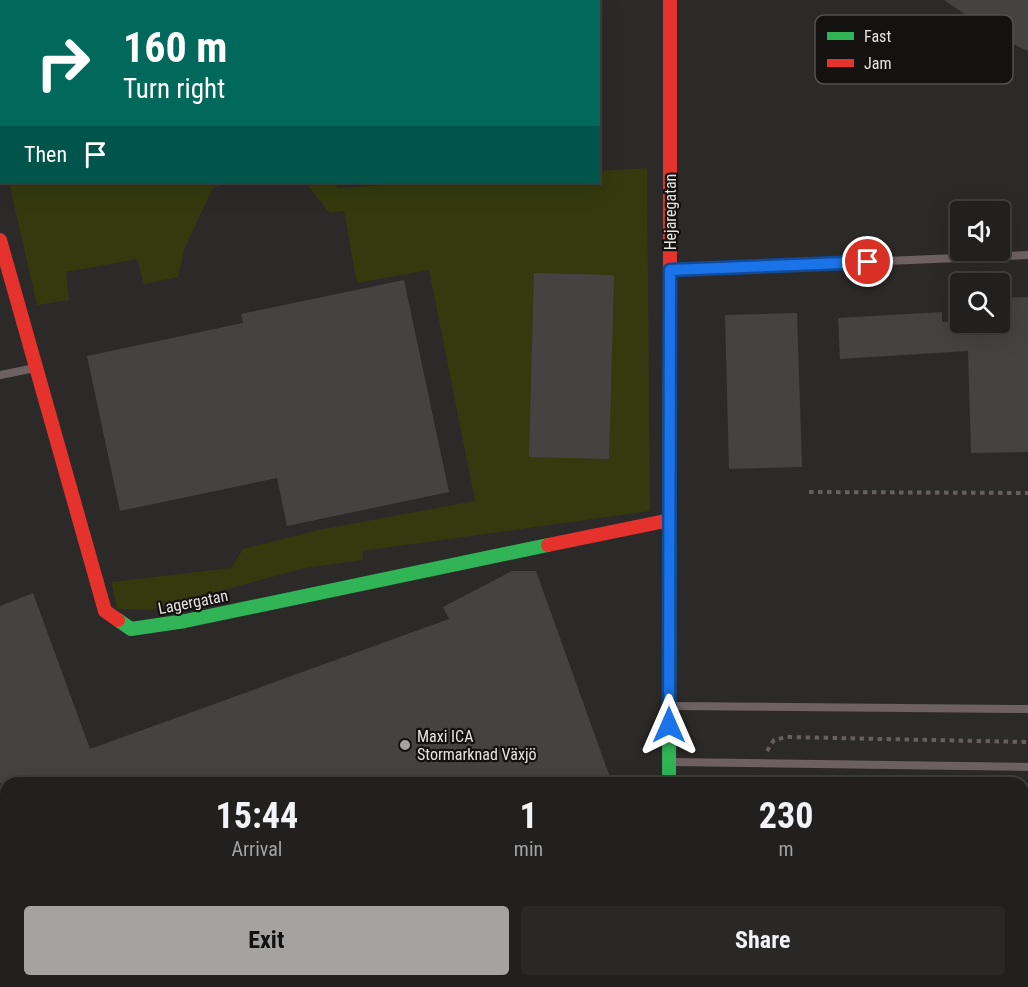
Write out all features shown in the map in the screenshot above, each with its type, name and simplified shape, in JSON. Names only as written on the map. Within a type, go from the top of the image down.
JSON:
[{"type":"street","name":"Hejaregatan","points":[[669,777],[670,0]]},
{"type":"street","name":"Lagergatan","points":[[0,240],[105,611],[131,629],[185,621],[670,520]]},
{"type":"lane","points":[[670,270],[1028,255]]},
{"type":"lane","points":[[0,375],[36,368]]},
{"type":"lane","points":[[669,706],[1028,709]]},
{"type":"lane","points":[[669,762],[1028,767]]},
{"type":"path","points":[[809,492],[1028,493]]},
{"type":"path","points":[[753,777],[774,741],[787,737],[1028,742]]},
{"type":"green space","points":[[647,168],[650,511],[362,551],[363,560],[305,568],[149,610],[117,609],[112,582],[231,568],[243,549],[323,529],[475,501],[429,270],[357,283],[344,211],[330,213],[306,183],[334,183],[338,188],[423,183],[600,183],[600,171]]},
{"type":"green space","points":[[9,183],[226,183],[213,188],[185,247],[178,277],[144,284],[137,259],[66,272],[69,300],[37,305]]},
{"type":"building","points":[[944,0],[1028,0],[1028,51],[1013,44],[1013,15],[966,15]]},
{"type":"building","points":[[534,273],[614,275],[609,459],[529,457]]},
{"type":"building","points":[[404,280],[449,492],[287,526],[277,478],[120,511],[87,356],[243,323],[241,314]]},
{"type":"building","points":[[1028,297],[1028,452],[971,453],[968,351],[840,359],[838,318],[942,312],[942,322],[950,322],[950,333],[1010,333],[1010,298]]},
{"type":"building","points":[[797,313],[802,467],[729,469],[725,315]]},
{"type":"building","points":[[512,571],[536,571],[610,777],[0,777],[0,606],[33,593],[90,749],[449,619],[443,607]]},
{"type":"traffic: fast","points":[[669,777],[670,306]]},
{"type":"traffic: fast","points":[[118,620],[131,629],[185,621],[548,545]]},
{"type":"traffic: jam","points":[[670,0],[670,306]]},
{"type":"traffic: jam","points":[[0,240],[105,611],[118,620]]},
{"type":"traffic: jam","points":[[548,545],[670,520]]},
{"type":"place","name":"Maxi ICA Stormarknad Växjö","points":[[405,745]]},
{"type":"route","points":[[669,725],[670,270],[868,262]]}]
